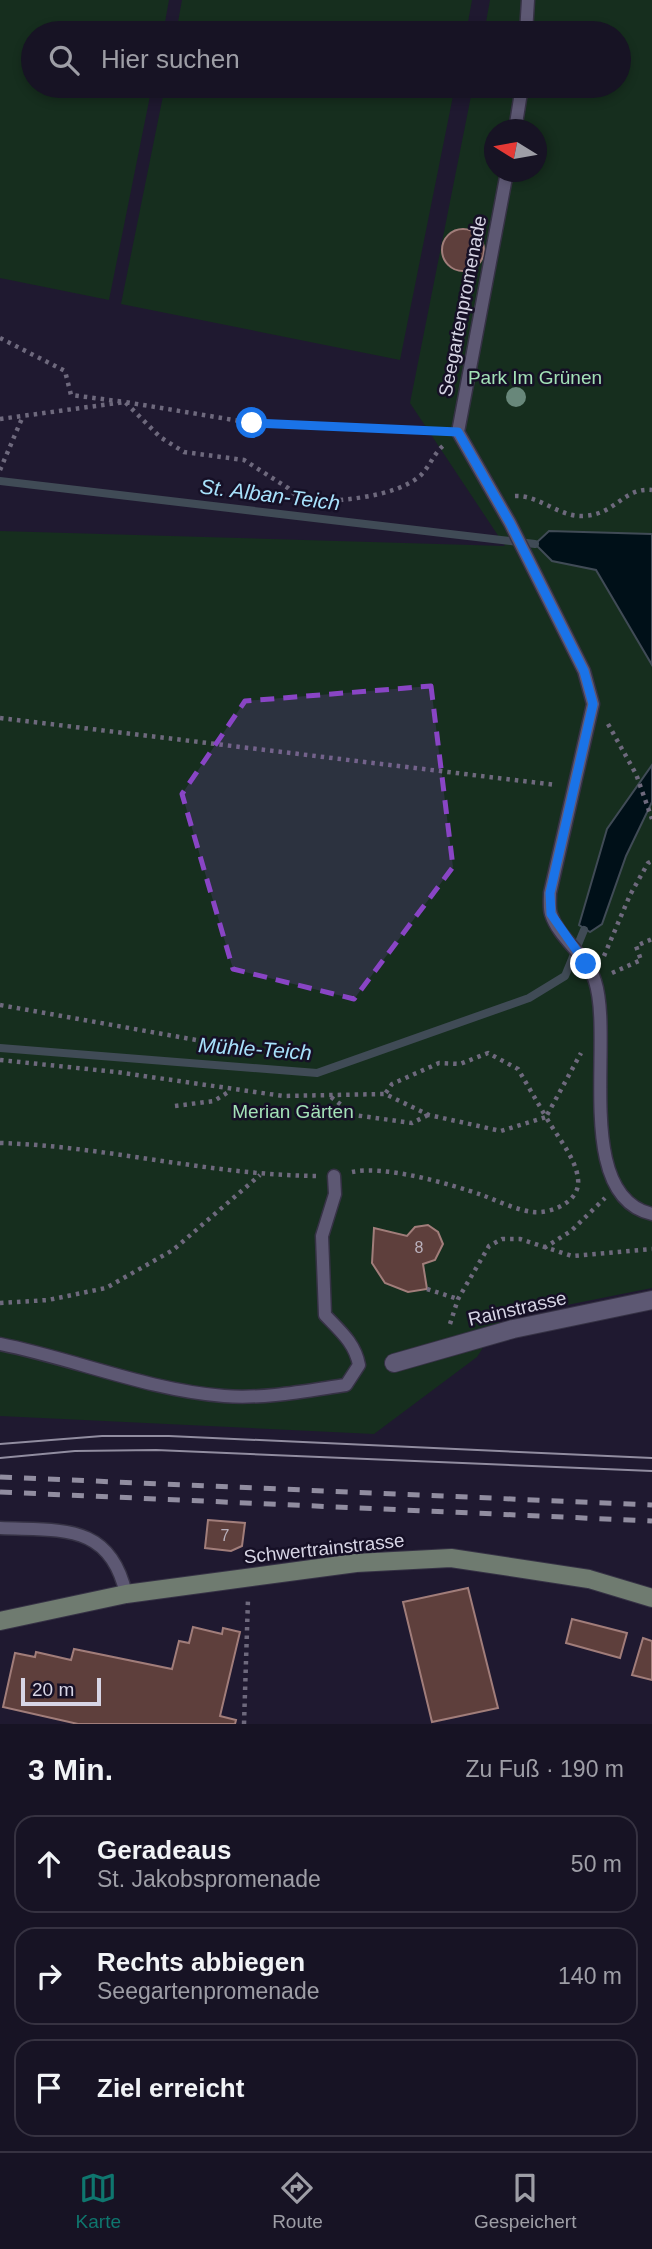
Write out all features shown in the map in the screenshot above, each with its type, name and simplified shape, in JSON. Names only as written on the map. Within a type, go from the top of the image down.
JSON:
[{"type":"main road","name":"Schwertrainstrasse","points":[[0,1621],[126,1594],[356,1563],[451,1558],[589,1579],[652,1598]]},
{"type":"street","name":"Rainstrasse","points":[[394,1363],[513,1329],[652,1300]]},
{"type":"lane","points":[[527,21],[528,0]]},
{"type":"lane","points":[[517,119],[520,98]]},
{"type":"lane","name":"Seegartenpromenade","points":[[458,432],[505,182]]},
{"type":"lane","points":[[458,432],[510,523],[584,671],[593,704],[550,893],[551,914],[596,981],[604,1152],[615,1188],[641,1211],[652,1214]]},
{"type":"lane","points":[[0,1344],[193,1392],[267,1396],[346,1385],[359,1365],[357,1355],[353,1345],[325,1315],[322,1236],[335,1194],[334,1176]]},
{"type":"lane","points":[[0,1528],[70,1531],[87,1537],[104,1546],[121,1572],[126,1594]]},
{"type":"path","points":[[0,338],[65,371],[71,394],[252,423],[458,432]]},
{"type":"path","points":[[125,402],[160,437],[184,452],[244,460],[288,488],[302,501],[334,502],[393,490],[420,476],[435,453],[458,432]]},
{"type":"path","points":[[0,419],[125,402]]},
{"type":"path","points":[[0,470],[23,416]]},
{"type":"path","points":[[496,497],[527,496],[581,517],[610,511],[629,494],[641,489],[652,490]]},
{"type":"path","points":[[593,704],[614,732],[636,774],[652,819]]},
{"type":"path","points":[[0,718],[575,787]]},
{"type":"path","points":[[596,981],[606,947],[630,895],[648,863],[652,861]]},
{"type":"path","points":[[596,981],[641,960],[636,946],[652,939]]},
{"type":"path","points":[[0,1005],[202,1041]]},
{"type":"path","points":[[0,1060],[116,1072],[231,1090],[331,1097],[385,1094],[429,1115],[501,1132],[546,1118],[586,1044]]},
{"type":"path","points":[[0,1143],[104,1153],[260,1175],[334,1176],[358,1171],[386,1172],[461,1188],[530,1212],[542,1213],[562,1206],[571,1199],[579,1181],[576,1170],[518,1069],[488,1053],[460,1064],[439,1063],[392,1084],[385,1094]]},
{"type":"path","points":[[175,1106],[214,1101],[231,1090]]},
{"type":"path","points":[[331,1097],[354,1115],[379,1120],[412,1123],[429,1115]]},
{"type":"path","points":[[0,1303],[36,1301],[106,1289],[173,1250],[260,1175]]},
{"type":"path","points":[[543,1248],[571,1231],[615,1188]]},
{"type":"path","points":[[454,1345],[450,1324],[458,1299],[489,1246],[502,1239],[520,1239],[572,1256],[652,1250]]},
{"type":"path","points":[[427,1289],[458,1299]]},
{"type":"path","points":[[237,1599],[261,1595]]},
{"type":"path","points":[[243,1724],[248,1597]]},
{"type":"highlighted area","points":[[431,686],[453,867],[354,999],[233,969],[182,794],[245,701]]},
{"type":"green space","points":[[0,0],[169,0],[165,21],[21,21],[21,98],[150,98],[109,300],[0,278]]},
{"type":"green space","points":[[182,0],[472,0],[468,21],[178,21]]},
{"type":"green space","name":"Merian Gärten","points":[[490,0],[652,0],[652,1288],[502,1318],[477,1357],[374,1434],[0,1416],[0,531],[505,546],[410,403],[471,98],[631,98],[631,21],[486,21]]},
{"type":"green space","points":[[163,98],[453,98],[400,360],[121,304]]},
{"type":"shaded area","points":[[549,531],[652,534],[652,665],[596,570],[552,561],[535,544]]},
{"type":"shaded area","points":[[652,765],[652,802],[626,856],[602,924],[590,932],[579,925],[607,829]]},
{"type":"building","points":[[463,229],[478,235],[484,250],[478,265],[463,271],[448,265],[442,250],[448,235]]},
{"type":"building","points":[[428,1225],[438,1232],[443,1244],[435,1260],[423,1264],[427,1289],[408,1292],[385,1283],[372,1263],[374,1228],[407,1236],[415,1227]]},
{"type":"building","points":[[208,1520],[245,1523],[242,1546],[231,1551],[205,1548]]},
{"type":"building","points":[[468,1588],[498,1708],[432,1722],[403,1602]]},
{"type":"building","points":[[572,1619],[627,1633],[620,1658],[566,1643]]},
{"type":"building","points":[[193,1627],[222,1634],[223,1628],[240,1632],[220,1716],[236,1720],[235,1724],[78,1724],[3,1707],[15,1653],[35,1657],[36,1652],[71,1660],[74,1649],[172,1669],[179,1641],[189,1643]]},
{"type":"building","points":[[643,1638],[652,1641],[652,1680],[632,1675]]},
{"type":"waterway","name":"St. Alban-Teich","points":[[0,481],[535,544]]},
{"type":"waterway","name":"Mühle-Teich","points":[[0,1048],[317,1073],[529,998],[565,976],[584,930]]},
{"type":"tram line","points":[[0,1444],[102,1436],[169,1436],[652,1458]]},
{"type":"tram line","points":[[0,1458],[75,1451],[156,1450],[652,1471]]},
{"type":"railway","points":[[0,1477],[652,1505]]},
{"type":"railway","points":[[0,1492],[652,1521]]},
{"type":"route","points":[[252,423],[458,432],[510,523],[584,671],[593,704],[550,893],[551,914],[586,964]]},
{"type":"park label","name":"Park Im Grünen","points":[[535,377]]}]
